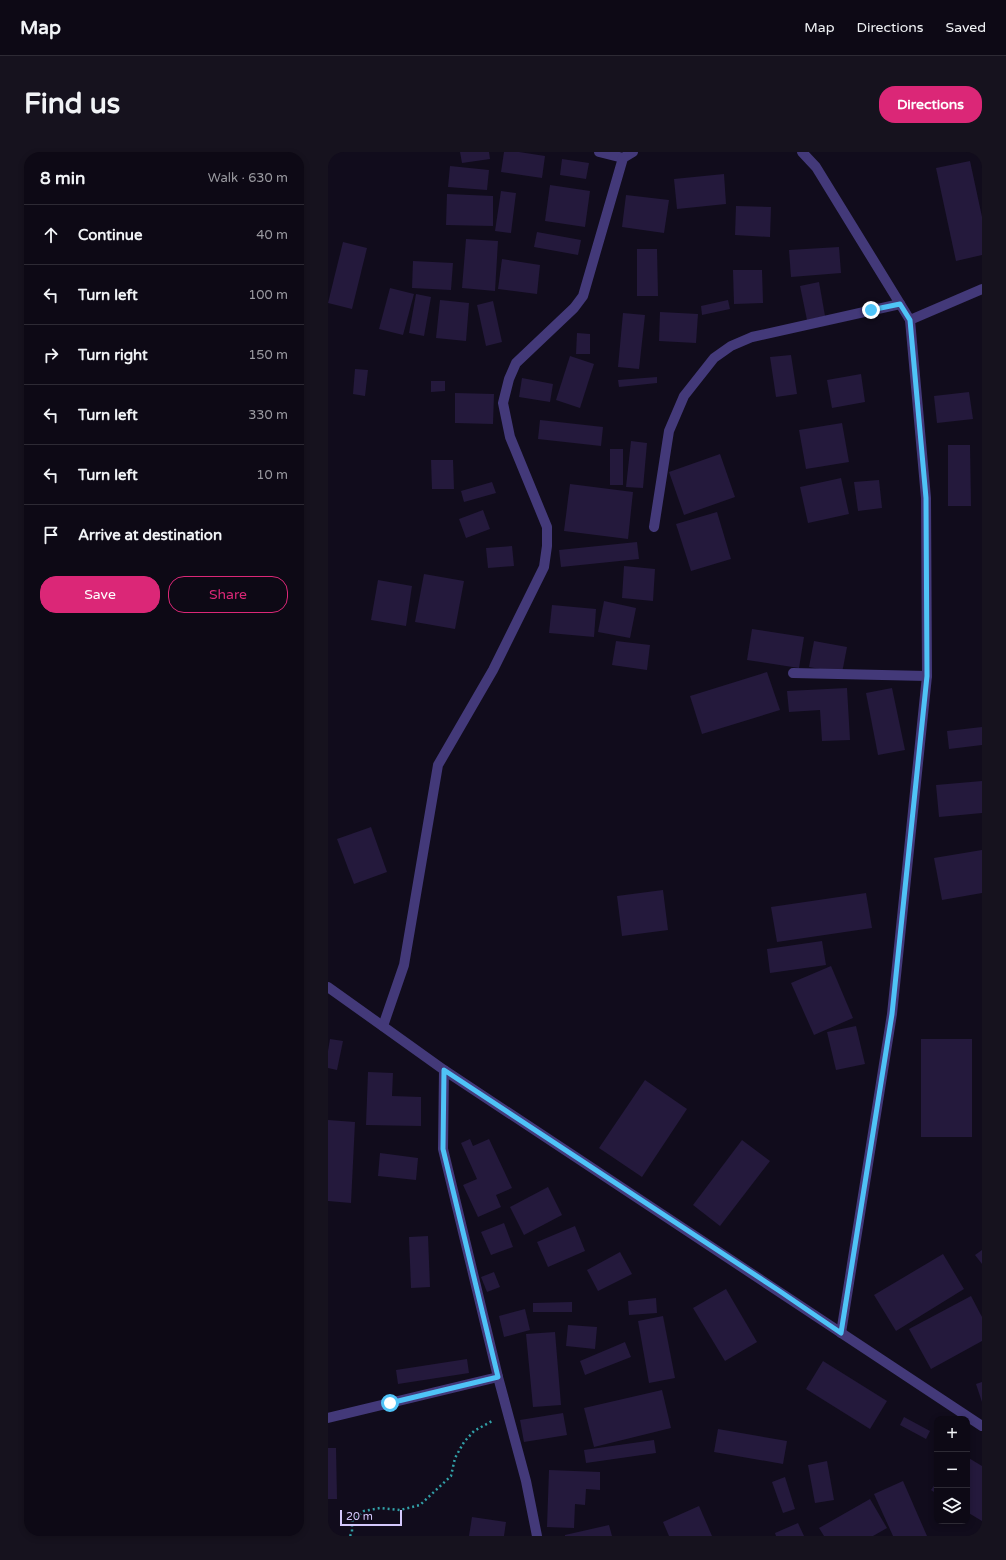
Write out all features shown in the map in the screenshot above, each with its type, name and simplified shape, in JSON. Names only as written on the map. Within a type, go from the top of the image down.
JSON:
[{"type":"street","points":[[599,152],[623,158]]},
{"type":"street","points":[[383,1026],[404,965],[438,765],[493,670],[544,567],[547,546],[547,526],[510,437],[503,403],[509,379],[516,363],[574,308],[583,296],[623,158],[633,152]]},
{"type":"street","points":[[802,152],[816,167],[910,320],[926,498],[927,676],[892,1014],[841,1333]]},
{"type":"street","points":[[910,320],[982,289]]},
{"type":"street","points":[[654,527],[669,431],[684,396],[714,358],[731,346],[752,337],[900,304]]},
{"type":"street","points":[[793,673],[927,676]]},
{"type":"street","points":[[328,988],[444,1070],[982,1426]]},
{"type":"street","points":[[444,1070],[443,1149],[498,1377],[526,1481],[537,1536]]},
{"type":"street","points":[[328,1418],[498,1377]]},
{"type":"path","points":[[350,1536],[352,1532],[352,1521],[364,1511],[380,1508],[400,1510],[420,1505],[451,1476],[455,1458],[464,1442],[474,1431],[508,1413]]},
{"type":"building","points":[[460,152],[489,152],[490,159],[462,163]]},
{"type":"building","points":[[504,152],[519,152],[545,156],[542,178],[501,172]]},
{"type":"building","points":[[562,159],[589,163],[586,179],[560,175]]},
{"type":"building","points":[[970,161],[982,217],[982,255],[956,261],[936,168]]},
{"type":"building","points":[[450,166],[489,170],[487,190],[448,187]]},
{"type":"building","points":[[724,174],[726,204],[677,209],[674,179]]},
{"type":"building","points":[[550,185],[590,191],[585,227],[545,221]]},
{"type":"building","points":[[501,191],[516,193],[511,233],[495,231]]},
{"type":"building","points":[[447,194],[493,196],[493,226],[446,225]]},
{"type":"building","points":[[626,195],[669,200],[664,233],[622,227]]},
{"type":"building","points":[[736,206],[771,207],[770,237],[735,235]]},
{"type":"building","points":[[537,232],[581,240],[578,255],[534,247]]},
{"type":"building","points":[[466,239],[498,241],[495,291],[462,288]]},
{"type":"building","points":[[343,242],[367,248],[352,309],[328,303]]},
{"type":"building","points":[[839,247],[841,273],[791,277],[789,250]]},
{"type":"building","points":[[637,249],[657,249],[658,296],[637,296]]},
{"type":"building","points":[[502,259],[540,265],[537,294],[498,289]]},
{"type":"building","points":[[413,261],[453,263],[451,290],[412,288]]},
{"type":"building","points":[[733,270],[762,270],[763,303],[734,304]]},
{"type":"building","points":[[819,282],[825,316],[807,320],[800,286]]},
{"type":"building","points":[[390,288],[414,294],[403,335],[379,329]]},
{"type":"building","points":[[416,294],[431,297],[424,336],[409,333]]},
{"type":"building","points":[[440,300],[469,303],[466,341],[436,338]]},
{"type":"building","points":[[728,300],[730,309],[702,315],[701,306]]},
{"type":"building","points":[[493,301],[502,342],[486,346],[477,305]]},
{"type":"building","points":[[660,312],[698,314],[696,343],[659,341]]},
{"type":"building","points":[[623,313],[645,315],[639,369],[618,367]]},
{"type":"building","points":[[577,333],[590,334],[590,354],[576,354]]},
{"type":"building","points":[[791,355],[797,394],[776,397],[770,357]]},
{"type":"building","points":[[570,356],[594,364],[580,408],[556,400]]},
{"type":"building","points":[[355,369],[368,370],[365,396],[353,394]]},
{"type":"building","points":[[861,374],[865,402],[832,408],[827,380]]},
{"type":"building","points":[[657,377],[657,383],[619,387],[618,380]]},
{"type":"building","points":[[522,378],[553,384],[550,402],[519,397]]},
{"type":"building","points":[[431,381],[445,381],[445,391],[431,392]]},
{"type":"building","points":[[969,392],[973,419],[937,423],[934,396]]},
{"type":"building","points":[[455,393],[494,394],[493,424],[455,423]]},
{"type":"building","points":[[540,420],[603,427],[601,446],[538,439]]},
{"type":"building","points":[[842,423],[849,462],[806,469],[799,430]]},
{"type":"building","points":[[631,441],[647,443],[643,488],[626,487]]},
{"type":"building","points":[[948,445],[970,445],[971,506],[948,506]]},
{"type":"building","points":[[610,449],[623,449],[623,485],[610,485]]},
{"type":"building","points":[[720,454],[735,497],[684,515],[669,472]]},
{"type":"building","points":[[431,460],[453,460],[454,489],[432,489]]},
{"type":"building","points":[[841,478],[849,514],[808,523],[800,487]]},
{"type":"building","points":[[879,480],[882,508],[858,511],[854,482]]},
{"type":"building","points":[[492,482],[496,493],[464,502],[461,491]]},
{"type":"building","points":[[570,484],[633,492],[628,539],[564,531]]},
{"type":"building","points":[[483,510],[490,529],[466,538],[459,519]]},
{"type":"building","points":[[717,512],[731,559],[691,571],[676,524]]},
{"type":"building","points":[[637,542],[639,559],[561,567],[559,550]]},
{"type":"building","points":[[512,546],[514,566],[488,568],[486,548]]},
{"type":"building","points":[[624,566],[655,569],[653,601],[622,598]]},
{"type":"building","points":[[424,574],[464,581],[455,629],[415,622]]},
{"type":"building","points":[[378,580],[412,586],[406,626],[371,620]]},
{"type":"building","points":[[604,601],[636,608],[630,638],[598,632]]},
{"type":"building","points":[[552,605],[596,609],[594,637],[549,633]]},
{"type":"building","points":[[752,629],[804,637],[799,668],[747,660]]},
{"type":"building","points":[[616,641],[650,645],[647,670],[612,665]]},
{"type":"building","points":[[814,641],[847,647],[842,673],[809,667]]},
{"type":"building","points":[[767,672],[780,710],[702,734],[690,696]]},
{"type":"building","points":[[847,688],[850,740],[822,741],[820,710],[789,712],[787,691]]},
{"type":"building","points":[[892,688],[905,750],[878,755],[866,693]]},
{"type":"building","points":[[982,727],[982,745],[949,749],[947,731]]},
{"type":"building","points":[[982,781],[982,813],[939,817],[936,785]]},
{"type":"building","points":[[371,827],[387,872],[354,884],[337,839]]},
{"type":"building","points":[[982,850],[982,893],[942,900],[934,858]]},
{"type":"building","points":[[663,890],[668,930],[622,936],[617,896]]},
{"type":"building","points":[[866,893],[872,928],[777,942],[771,907]]},
{"type":"building","points":[[822,941],[826,965],[770,973],[767,949]]},
{"type":"building","points":[[831,966],[853,1018],[814,1035],[791,983]]},
{"type":"building","points":[[856,1026],[865,1064],[836,1070],[827,1032]]},
{"type":"building","points":[[330,1039],[343,1041],[337,1070],[328,1068]]},
{"type":"building","points":[[921,1039],[972,1039],[972,1137],[921,1137]]},
{"type":"building","points":[[368,1072],[393,1073],[392,1096],[421,1097],[421,1126],[366,1125]]},
{"type":"building","points":[[645,1080],[687,1109],[642,1177],[599,1148]]},
{"type":"building","points":[[328,1120],[355,1122],[351,1203],[328,1201]]},
{"type":"building","points":[[470,1139],[473,1146],[489,1139],[512,1188],[496,1195],[501,1207],[478,1217],[463,1185],[477,1179],[461,1143]]},
{"type":"building","points":[[742,1140],[770,1161],[720,1226],[693,1205]]},
{"type":"building","points":[[380,1153],[418,1158],[416,1180],[378,1176]]},
{"type":"building","points":[[548,1187],[562,1215],[524,1235],[510,1207]]},
{"type":"building","points":[[504,1223],[513,1247],[491,1255],[481,1232]]},
{"type":"building","points":[[575,1226],[585,1251],[548,1267],[537,1242]]},
{"type":"building","points":[[428,1236],[430,1287],[411,1288],[409,1237]]},
{"type":"building","points":[[982,1250],[982,1264],[975,1255]]},
{"type":"building","points":[[620,1252],[632,1274],[598,1291],[587,1270]]},
{"type":"building","points":[[943,1254],[964,1289],[896,1331],[874,1295]]},
{"type":"building","points":[[494,1272],[500,1287],[487,1292],[481,1277]]},
{"type":"building","points":[[726,1289],[757,1342],[725,1361],[693,1308]]},
{"type":"building","points":[[971,1296],[982,1317],[982,1341],[931,1369],[909,1329]]},
{"type":"building","points":[[656,1298],[657,1313],[629,1315],[628,1301]]},
{"type":"building","points":[[572,1302],[572,1312],[533,1312],[533,1303]]},
{"type":"building","points":[[525,1309],[530,1330],[504,1337],[499,1316]]},
{"type":"building","points":[[663,1316],[675,1378],[649,1383],[638,1321]]},
{"type":"building","points":[[568,1325],[597,1327],[595,1349],[566,1346]]},
{"type":"building","points":[[555,1332],[561,1405],[533,1407],[526,1334]]},
{"type":"building","points":[[625,1342],[631,1357],[585,1375],[580,1361]]},
{"type":"building","points":[[467,1359],[469,1373],[398,1384],[396,1370]]},
{"type":"building","points":[[823,1361],[887,1401],[870,1429],[806,1389]]},
{"type":"building","points":[[982,1382],[982,1402],[976,1384]]},
{"type":"building","points":[[662,1390],[671,1428],[594,1447],[584,1408]]},
{"type":"building","points":[[563,1413],[567,1435],[524,1442],[520,1420]]},
{"type":"building","points":[[904,1417],[930,1431],[926,1439],[900,1425]]},
{"type":"building","points":[[718,1429],[787,1441],[783,1464],[714,1452]]},
{"type":"building","points":[[654,1440],[656,1453],[586,1463],[584,1450]]},
{"type":"building","points":[[328,1448],[336,1448],[337,1499],[328,1499]]},
{"type":"building","points":[[970,1459],[982,1466],[982,1521],[970,1514]]},
{"type":"building","points":[[827,1461],[834,1500],[815,1503],[808,1465]]},
{"type":"building","points":[[549,1470],[600,1472],[600,1490],[586,1489],[585,1505],[575,1504],[574,1528],[547,1527]]},
{"type":"building","points":[[785,1477],[795,1509],[783,1513],[772,1482]]},
{"type":"building","points":[[903,1481],[927,1536],[893,1536],[874,1494]]},
{"type":"building","points":[[870,1499],[887,1528],[873,1536],[824,1536],[819,1528]]},
{"type":"building","points":[[699,1506],[712,1536],[669,1536],[663,1522]]},
{"type":"building","points":[[472,1517],[506,1522],[504,1536],[469,1536]]},
{"type":"building","points":[[798,1523],[804,1536],[776,1536],[775,1533]]},
{"type":"building","points":[[609,1525],[612,1536],[565,1536],[565,1535]]},
{"type":"route","points":[[390,1403],[498,1377],[443,1149],[444,1070],[841,1333],[892,1014],[927,676],[926,498],[910,320],[900,304],[871,310]]}]
